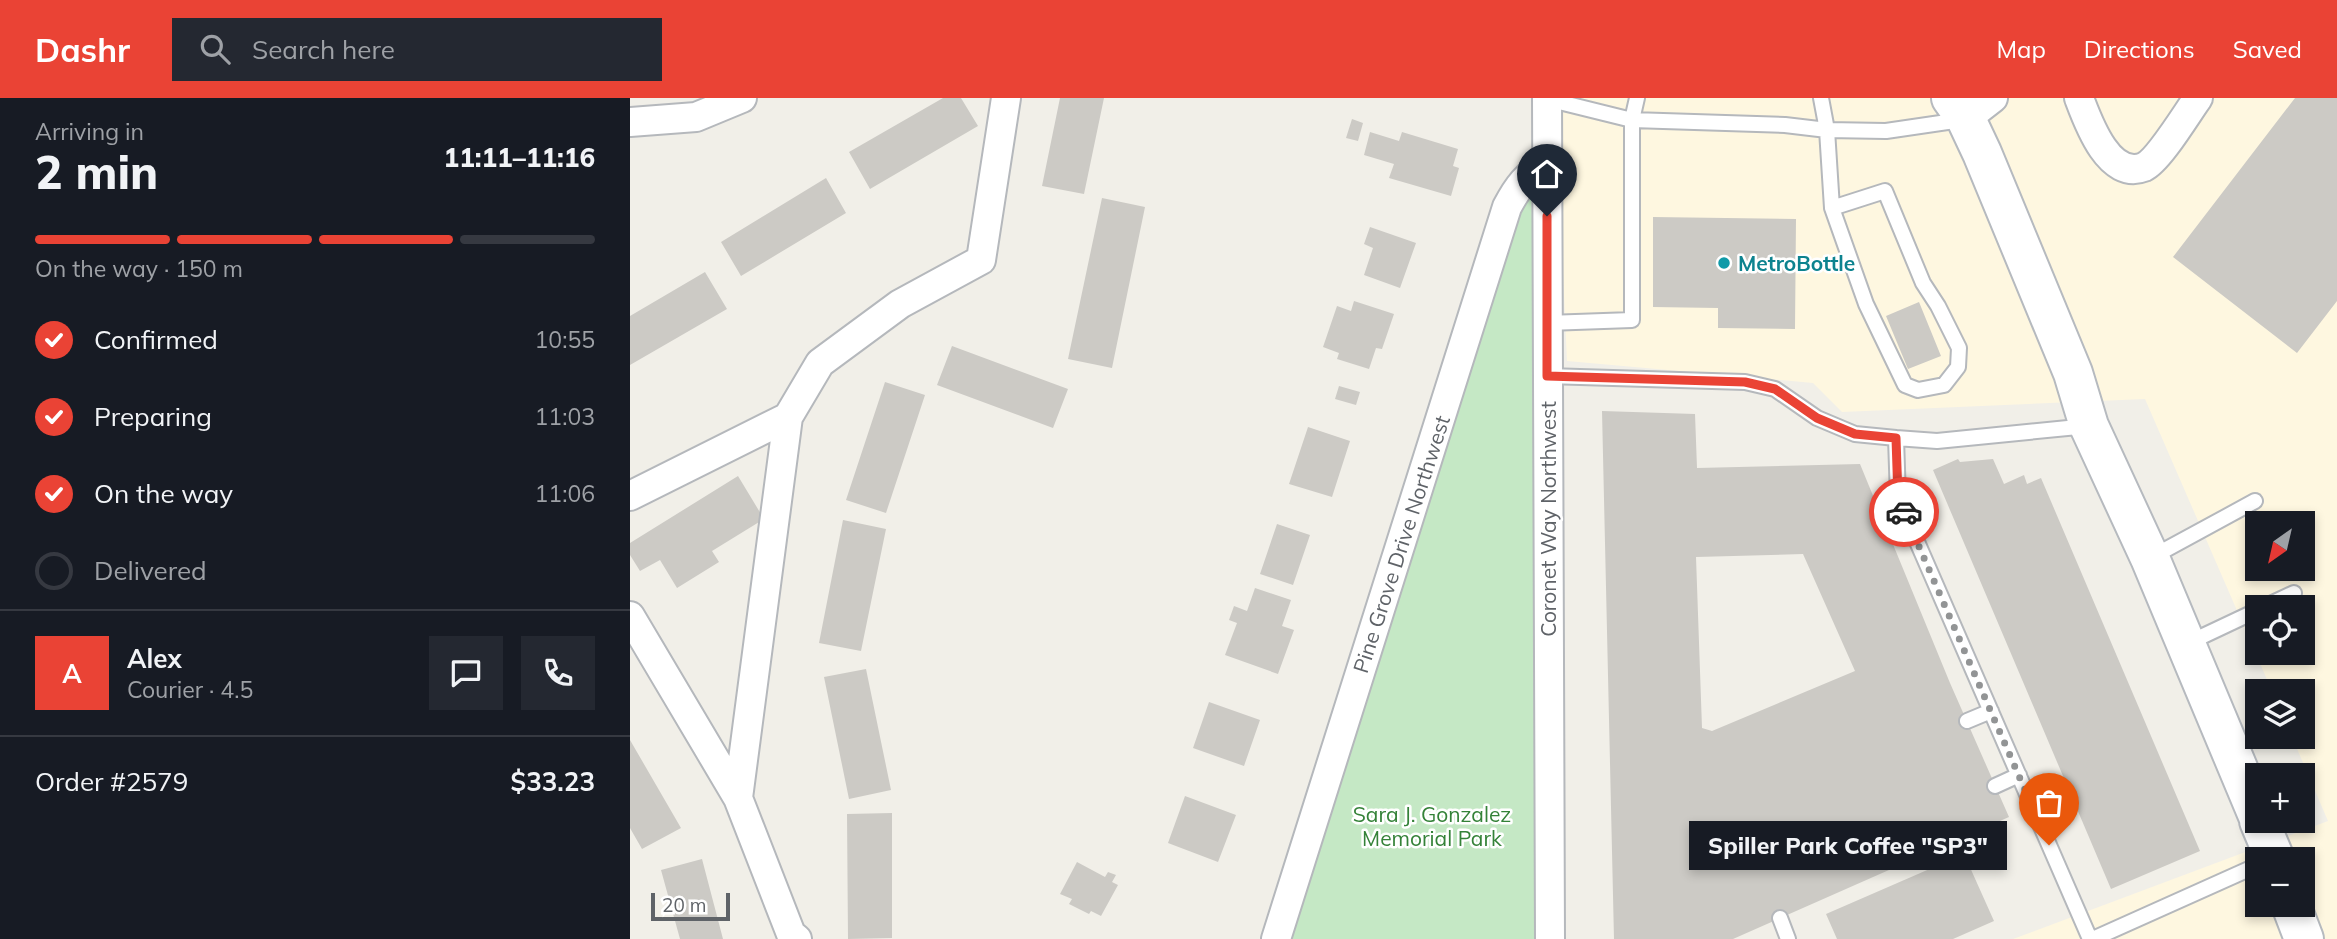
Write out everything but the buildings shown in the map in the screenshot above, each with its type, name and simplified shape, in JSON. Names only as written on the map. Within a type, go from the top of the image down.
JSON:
[{"type":"main road","points":[[1968,103],[1987,165],[2073,373],[2089,426],[2150,558],[2245,787]]},
{"type":"main road","points":[[2296,917],[2304,939]]},
{"type":"street","points":[[630,122],[696,117],[743,98]]},
{"type":"street","points":[[738,797],[788,417],[820,363],[900,304],[981,260],[1006,98]]},
{"type":"street","name":"Coronet Way Northwest","points":[[1547,98],[1550,939]]},
{"type":"street","points":[[2079,98],[2108,157],[2124,168],[2143,167],[2156,157],[2198,98]]},
{"type":"street","name":"Pine Grove Drive Northwest","points":[[1276,939],[1507,207],[1520,183],[1547,162]]},
{"type":"street","points":[[630,496],[788,417]]},
{"type":"street","points":[[630,616],[738,797],[793,937]]},
{"type":"lane","points":[[1547,98],[1632,120],[1886,131],[1968,103]]},
{"type":"lane","points":[[1547,323],[1632,320],[1632,120],[1637,98]]},
{"type":"lane","points":[[1821,98],[1828,130],[1832,208],[1866,304],[1905,384],[1918,390],[1944,385],[1958,367],[1959,348],[1923,283],[1885,191],[1832,208]]},
{"type":"lane","points":[[1547,376],[1745,382],[1775,389],[1817,418],[1855,434],[1896,438],[1937,441],[2089,426]]},
{"type":"lane","points":[[1896,438],[1898,498],[2091,939],[2245,871]]},
{"type":"lane","points":[[2150,558],[2255,501]]},
{"type":"lane","points":[[2290,595],[2294,593]]},
{"type":"lane","points":[[2186,643],[2245,616]]},
{"type":"lane","points":[[1967,721],[1991,711]]},
{"type":"lane","points":[[1995,786],[2019,775]]},
{"type":"lane","points":[[1780,918],[1788,939]]},
{"type":"shaded area","points":[[1555,98],[2337,98],[2337,939],[2013,939],[2245,852],[2245,917],[2315,917],[2315,847],[2259,847],[2296,833],[2315,833],[2315,826],[2328,821],[2315,791],[2315,763],[2303,763],[2297,749],[2315,749],[2315,679],[2267,679],[2261,665],[2315,665],[2315,595],[2245,595],[2245,629],[2145,399],[1842,412],[1813,383],[1567,361]]},
{"type":"green space","name":"Sara J. Gonzalez Memorial Park","points":[[1531,173],[1547,939],[1277,939]]},
{"type":"way so far","points":[[1904,512],[2049,845]]},
{"type":"place","name":"MetroBottle","points":[[1724,263]]},
{"type":"place","name":"Spiller Park Coffee \"SP3\"","points":[[2049,845]]},
{"type":"route","points":[[1547,216],[1547,376],[1745,382],[1775,389],[1817,418],[1855,434],[1896,438],[1898,498],[1904,512]]}]
